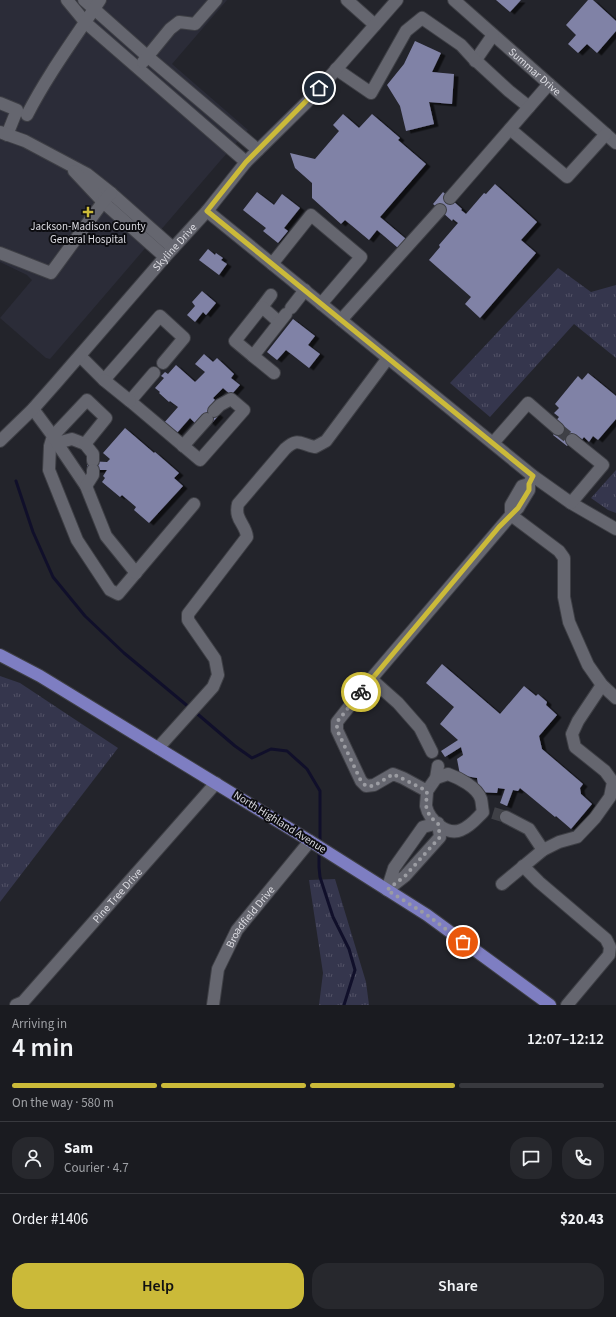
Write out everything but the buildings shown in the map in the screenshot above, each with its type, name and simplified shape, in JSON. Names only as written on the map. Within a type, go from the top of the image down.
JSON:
[{"type":"main road","name":"North Highland Avenue","points":[[0,655],[40,676],[310,840],[427,915],[550,1005]]},
{"type":"street","points":[[67,0],[86,23],[246,162]]},
{"type":"street","points":[[84,0],[97,5],[147,56],[258,150]]},
{"type":"street","points":[[138,67],[170,29],[179,22],[195,24],[216,0]]},
{"type":"street","points":[[347,0],[375,25]]},
{"type":"street","name":"Skyline Drive","points":[[0,441],[33,409],[80,356],[207,211],[246,162],[311,98],[397,0]]},
{"type":"street","name":"Summar Drive","points":[[454,0],[616,144]]},
{"type":"street","points":[[27,115],[40,90],[97,5]]},
{"type":"street","points":[[336,69],[370,93],[406,31],[422,18],[461,45],[475,61],[529,107]]},
{"type":"street","points":[[475,61],[493,35]]},
{"type":"street","points":[[450,198],[549,84]]},
{"type":"street","points":[[0,103],[17,110],[3,133],[25,142],[70,166],[81,179],[107,197],[169,253]]},
{"type":"street","points":[[510,129],[567,177],[606,134]]},
{"type":"street","points":[[0,253],[51,273],[107,197]]},
{"type":"street","points":[[341,320],[440,210]]},
{"type":"street","points":[[207,211],[493,444],[531,480],[616,529]]},
{"type":"street","points":[[272,264],[312,215],[361,257],[322,304]]},
{"type":"street","points":[[253,356],[305,290]]},
{"type":"street","points":[[272,295],[235,341],[274,373]]},
{"type":"street","points":[[262,307],[285,314]]},
{"type":"street","points":[[104,380],[160,316],[184,338],[163,363]]},
{"type":"street","points":[[80,356],[104,380],[130,401],[183,446],[200,460],[244,410],[230,399],[220,405],[183,446]]},
{"type":"street","points":[[158,748],[213,687],[218,675],[214,659],[188,620],[188,614],[247,538],[247,532],[240,522],[236,512],[238,504],[285,449],[292,443],[298,442],[315,447],[326,441],[388,358]]},
{"type":"street","points":[[130,401],[154,372]]},
{"type":"street","points":[[84,444],[106,418],[87,400],[50,446],[49,470],[77,540],[110,590],[118,594],[194,504]]},
{"type":"street","points":[[493,444],[528,403],[558,428]]},
{"type":"street","points":[[33,409],[86,486],[106,536],[136,573]]},
{"type":"street","points":[[55,440],[72,438],[84,444],[93,454],[93,475],[86,486]]},
{"type":"street","points":[[571,503],[603,465],[572,440]]},
{"type":"street","points":[[427,791],[393,774],[374,786],[366,786],[361,781],[337,730],[337,722],[370,679],[511,515],[511,505],[518,492],[522,486],[531,480]]},
{"type":"street","points":[[511,515],[559,551],[564,558],[564,597],[569,622],[588,665],[602,685],[616,698]]},
{"type":"street","points":[[370,679],[398,703],[420,728],[432,752]]},
{"type":"street","points":[[502,884],[543,850],[559,842],[577,836],[595,818],[610,797],[613,782],[605,771],[575,747],[572,734],[578,721],[602,685]]},
{"type":"street","points":[[437,772],[460,778],[472,787],[481,798],[488,812],[471,825],[460,831],[447,830],[430,817],[426,806],[427,791],[437,772]]},
{"type":"street","name":"Pine Tree Drive","points":[[16,1005],[23,1002],[216,783]]},
{"type":"street","points":[[506,817],[529,829],[543,850]]},
{"type":"street","points":[[387,890],[405,876],[440,837],[438,823]]},
{"type":"street","points":[[387,890],[394,868],[423,827],[438,823]]},
{"type":"street","name":"Broadfield Drive","points":[[213,1005],[218,969],[237,930],[310,840]]},
{"type":"street","points":[[523,866],[539,882],[606,939],[610,947],[609,955],[568,1005]]},
{"type":"shaded area","name":"Jackson-Madison County General Hospital","points":[[0,0],[227,0],[172,64],[248,130],[50,359],[46,358],[0,318],[32,280],[27,275],[0,262]]},
{"type":"green space","points":[[558,268],[591,292],[616,285],[616,358],[574,324],[490,417],[450,383]]},
{"type":"green space","points":[[616,470],[616,513],[608,510],[591,498]]},
{"type":"green space","points":[[0,676],[20,683],[118,748],[0,902]]},
{"type":"green space","points":[[335,879],[366,982],[369,1005],[319,1005],[323,973],[309,880]]},
{"type":"waterway","points":[[16,481],[33,532],[53,577],[85,616],[124,653],[190,708]]},
{"type":"waterway","points":[[194,711],[235,746],[252,758],[271,749],[287,751],[307,769],[320,791],[320,844]]},
{"type":"waterway","points":[[319,851],[320,877],[333,917],[349,949],[355,970],[344,1005]]},
{"type":"tunnel","points":[[558,429],[572,440]]},
{"type":"tunnel","points":[[493,813],[506,817]]},
{"type":"way so far","points":[[361,692],[337,722],[337,730],[361,781],[366,786],[374,786],[393,774],[427,791],[426,806],[430,817],[438,823],[440,837],[405,876],[387,890],[427,915],[463,942]]},
{"type":"place","name":"Jackson-Madison County General Hospital","points":[[88,212]]},
{"type":"route","points":[[319,88],[311,98],[246,162],[207,211],[533,476],[529,484],[529,490],[518,508],[499,527],[460,575],[370,679],[361,692]]}]
